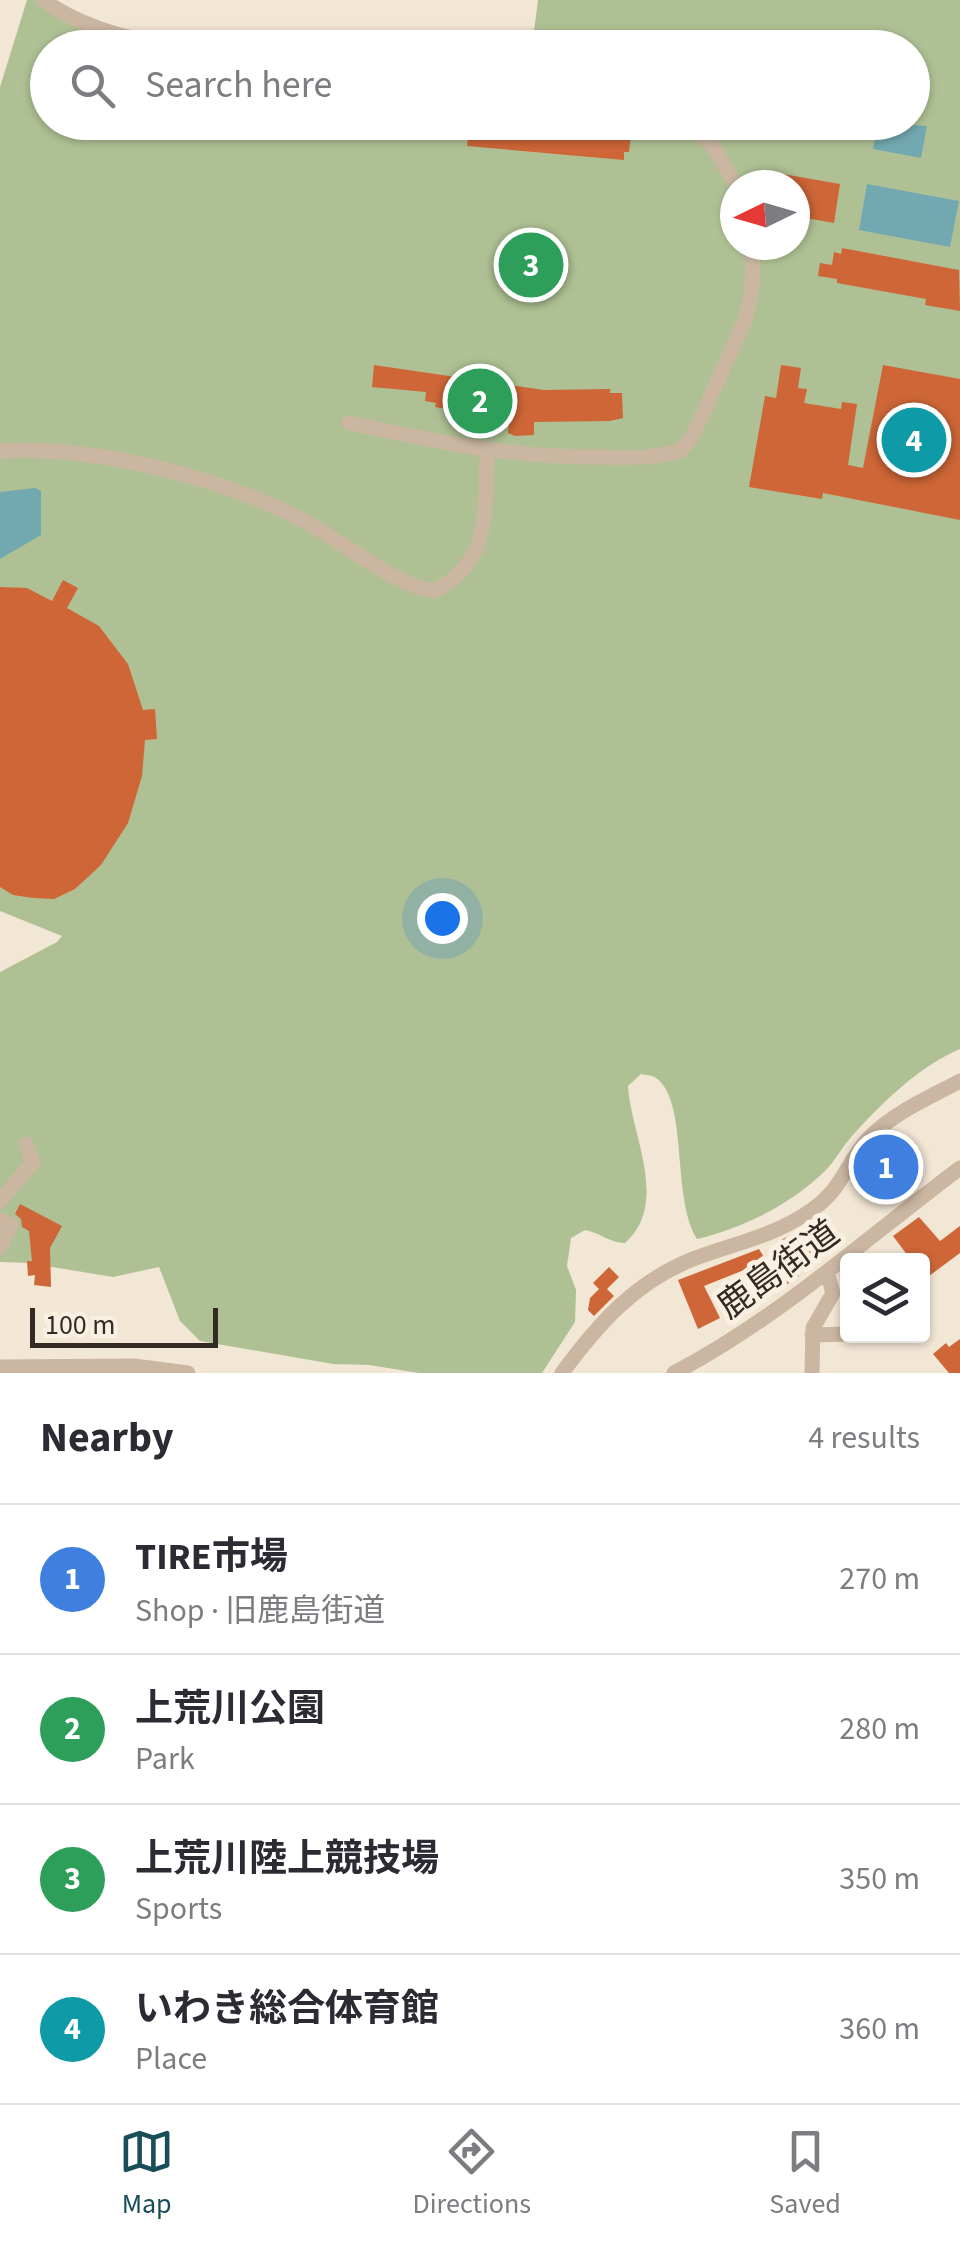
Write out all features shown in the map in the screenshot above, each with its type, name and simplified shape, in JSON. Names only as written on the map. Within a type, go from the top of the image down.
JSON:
[{"type":"street","points":[[43,0],[101,30]]},
{"type":"street","points":[[705,140],[727,170]]},
{"type":"street","points":[[349,422],[488,452],[642,458],[680,451],[692,436],[746,318],[753,260]]},
{"type":"street","points":[[0,451],[84,456],[155,467],[210,482],[297,517],[412,584],[434,591],[458,578],[478,548],[488,452]]},
{"type":"street","points":[[562,1373],[623,1300],[674,1267],[781,1230],[798,1220],[834,1192],[873,1134],[960,1081]]},
{"type":"street","points":[[0,1201],[33,1162],[26,1144]]},
{"type":"street","name":"鹿島街道","points":[[682,1371],[749,1330],[957,1176]]},
{"type":"street","points":[[0,1220],[11,1226],[0,1248]]},
{"type":"street","points":[[812,1373],[814,1325],[834,1293],[828,1272]]},
{"type":"street","points":[[812,1336],[840,1334]]},
{"type":"street","points":[[0,1367],[134,1366],[188,1373]]},
{"type":"green space","points":[[27,0],[43,0],[89,26],[110,30],[30,30],[30,140],[930,140],[930,30],[534,30],[538,0],[960,0],[960,1049],[902,1086],[853,1135],[825,1171],[797,1194],[748,1222],[697,1239],[684,1199],[673,1107],[656,1078],[641,1074],[628,1086],[647,1189],[645,1208],[638,1227],[625,1243],[585,1230],[571,1238],[567,1266],[576,1290],[575,1322],[542,1373],[419,1373],[333,1364],[200,1341],[180,1321],[159,1267],[113,1277],[0,1262],[0,972],[62,936],[0,911],[0,87]]},
{"type":"water","points":[[875,140],[924,140],[921,158],[873,149]]},
{"type":"water","points":[[867,184],[959,201],[950,247],[859,230]]},
{"type":"water","points":[[35,488],[41,491],[41,535],[0,559],[0,492]]},
{"type":"building","points":[[468,140],[630,140],[624,160],[467,146]]},
{"type":"building","points":[[810,179],[840,184],[834,223],[810,219]]},
{"type":"building","points":[[842,248],[959,270],[960,311],[925,305],[926,299],[818,276],[820,263],[832,265],[834,252],[841,254]]},
{"type":"building","points":[[374,365],[544,390],[610,389],[610,393],[622,393],[623,418],[534,422],[534,435],[515,436],[508,433],[509,420],[435,407],[436,403],[425,401],[426,392],[372,387]]},
{"type":"building","points":[[781,365],[801,368],[798,388],[807,389],[804,403],[841,409],[842,402],[857,404],[848,465],[863,468],[883,365],[960,379],[960,520],[823,493],[822,499],[749,487],[765,396],[776,398]]},
{"type":"building","points":[[63,580],[78,588],[67,608],[99,626],[128,664],[143,710],[155,709],[157,739],[145,740],[142,776],[128,823],[101,865],[75,889],[54,899],[33,898],[13,895],[0,887],[0,587],[27,588],[52,601]]},
{"type":"building","points":[[885,1140],[912,1174],[887,1194],[863,1164]]},
{"type":"building","points":[[20,1204],[62,1226],[50,1248],[51,1287],[34,1285],[35,1275],[28,1276],[27,1261],[32,1261],[29,1231],[15,1214]]},
{"type":"building","points":[[919,1217],[940,1241],[960,1226],[960,1253],[930,1275],[930,1253],[906,1253],[893,1236]]},
{"type":"building","points":[[801,1230],[818,1260],[800,1273],[779,1241]]},
{"type":"building","points":[[759,1249],[778,1280],[799,1276],[736,1319],[727,1305],[764,1282],[754,1266],[704,1286],[720,1318],[698,1329],[678,1280]]},
{"type":"building","points":[[609,1267],[619,1277],[607,1289],[614,1296],[594,1316],[588,1310],[590,1298],[599,1289],[593,1283]]},
{"type":"building","points":[[960,1339],[960,1373],[949,1373],[933,1354],[946,1343],[949,1347]]},
{"type":"place","name":"上荒川陸上競技場","points":[[531,265]]},
{"type":"place","name":"上荒川公園","points":[[480,401]]},
{"type":"place","name":"いわき総合体育館","points":[[914,440]]},
{"type":"place","name":"TIRE市場","points":[[886,1167]]}]
